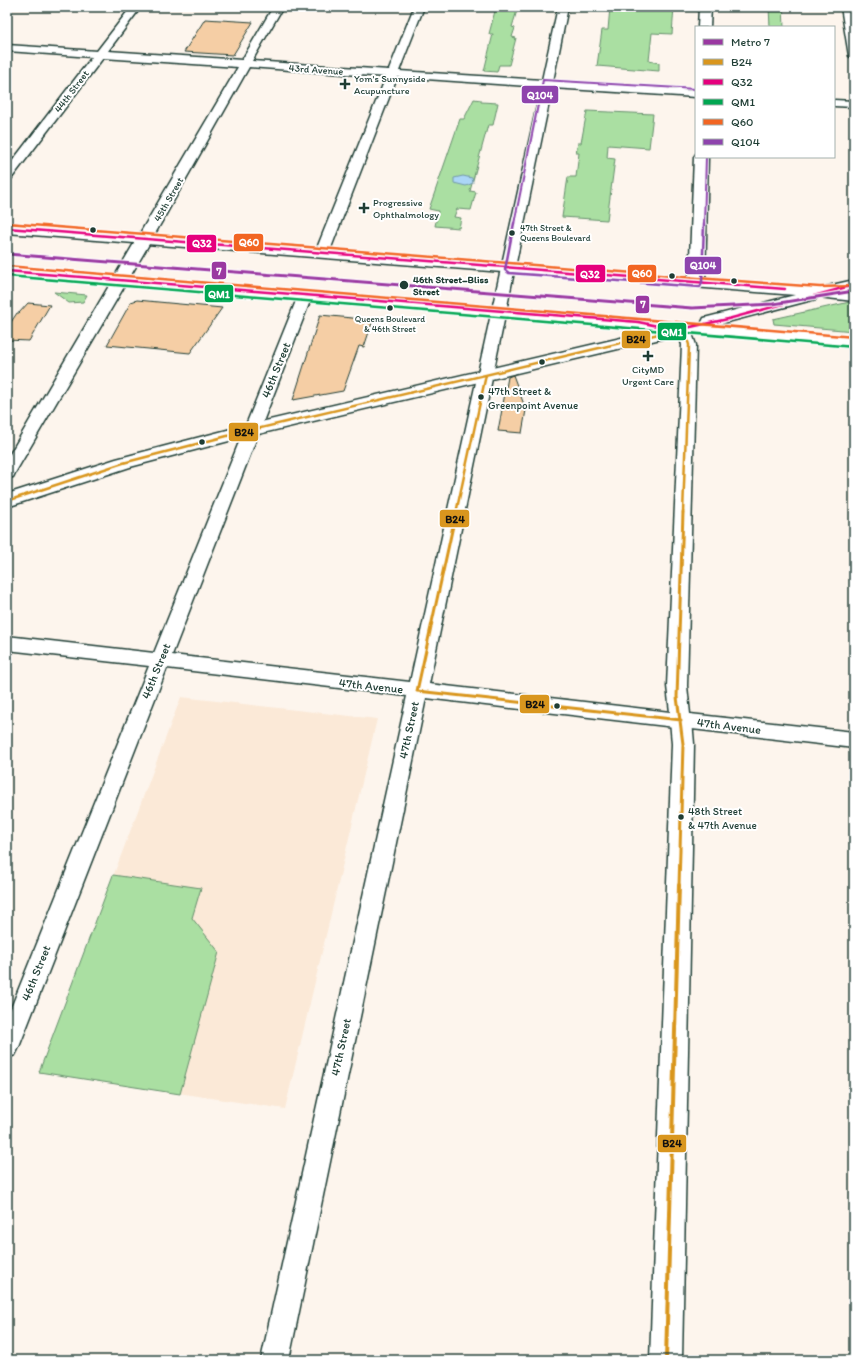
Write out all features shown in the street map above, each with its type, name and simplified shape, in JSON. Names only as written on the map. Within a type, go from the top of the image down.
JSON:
[{"type":"main road","points":[[704,26],[705,7]]},
{"type":"main road","points":[[698,283],[701,158]]},
{"type":"main road","points":[[7,228],[820,292],[854,296]]},
{"type":"main road","points":[[7,271],[684,328],[739,331],[854,342]]},
{"type":"main road","points":[[7,501],[123,463],[253,430],[799,300],[820,292],[854,285]]},
{"type":"main road","points":[[820,292],[854,291]]},
{"type":"main road","points":[[666,1360],[683,744],[681,720]]},
{"type":"street","name":"44th Street","points":[[7,176],[136,7]]},
{"type":"street","name":"45th Street","points":[[7,473],[121,281],[278,7]]},
{"type":"street","points":[[322,253],[419,7]]},
{"type":"street","name":"47th Street","points":[[275,1360],[486,375],[563,7]]},
{"type":"street","points":[[846,7],[854,56]]},
{"type":"street","name":"43rd Avenue","points":[[7,48],[695,94]]},
{"type":"street","points":[[835,103],[854,104]]},
{"type":"street","name":"46th Street","points":[[7,1047],[305,296]]},
{"type":"street","points":[[681,720],[677,686],[689,346],[684,328]]},
{"type":"street","name":"47th Avenue","points":[[7,643],[160,662],[854,740]]},
{"type":"shaded area","points":[[181,697],[377,719],[285,1109],[39,1072]]},
{"type":"green space","points":[[496,7],[518,7],[512,27],[515,28],[512,37],[516,38],[509,65],[499,65],[497,72],[484,71],[493,34],[489,34]]},
{"type":"green space","points":[[610,7],[674,7],[672,34],[652,33],[649,61],[659,63],[659,71],[597,66],[602,30],[608,30]]},
{"type":"green space","points":[[769,7],[783,7],[784,26],[770,26]]},
{"type":"green space","points":[[474,99],[481,100],[481,102],[498,103],[493,125],[488,125],[470,191],[476,192],[471,210],[457,209],[454,217],[461,218],[459,228],[435,226],[438,211],[429,209],[460,119],[464,119]]},
{"type":"green space","points":[[587,111],[653,114],[649,148],[608,145],[607,158],[615,159],[607,220],[562,217],[568,177],[576,177],[579,153],[576,153],[578,143],[581,143]]},
{"type":"green space","points":[[54,292],[87,295],[83,302],[69,303]]},
{"type":"green space","points":[[850,302],[854,303],[854,331],[774,324],[773,319]]},
{"type":"green space","points":[[113,875],[201,888],[192,918],[219,952],[180,1094],[39,1072]]},
{"type":"water","points":[[463,176],[472,178],[473,183],[466,186],[454,183],[454,178]]},
{"type":"building","points":[[205,19],[253,22],[233,55],[184,52]]},
{"type":"building","points":[[137,300],[222,308],[190,353],[107,345],[131,302]]},
{"type":"building","points":[[28,303],[50,305],[29,341],[7,340],[7,328],[17,313],[19,313]]},
{"type":"building","points":[[320,315],[373,320],[364,347],[359,346],[343,391],[293,400]]},
{"type":"building","points":[[513,375],[526,410],[522,433],[498,431],[508,377]]},
{"type":"metro line","name":"7","points":[[7,254],[692,308],[773,304],[854,291]]},
{"type":"transit line","name":"Q104","points":[[695,89],[547,79],[543,80],[505,270],[509,273],[700,287],[702,283],[706,158]]},
{"type":"transit line","name":"Q60","points":[[7,223],[697,278],[820,287],[854,286]]},
{"type":"transit line","name":"Q32","points":[[7,228],[785,289]]},
{"type":"transit line","name":"Q60","points":[[7,266],[854,337]]},
{"type":"transit line","name":"Q32","points":[[7,271],[638,322],[668,328],[686,328],[728,319],[854,285]]},
{"type":"transit line","name":"QM1","points":[[7,276],[854,347]]},
{"type":"transit line","name":"B24","points":[[7,501],[123,463],[231,435],[684,328],[689,345],[677,697],[683,744],[666,1360]]},
{"type":"transit line","name":"B24","points":[[486,375],[417,691],[681,720]]},
{"type":"place","name":"Yom's Sunnyside Acupuncture","points":[[345,84]]},
{"type":"place","name":"Progressive Ophthalmology","points":[[364,208]]},
{"type":"place","name":"47th Street & Queens Boulevard","points":[[512,233]]},
{"type":"place","name":"46th Street–Bliss Street","points":[[404,285]]},
{"type":"place","name":"Queens Boulevard & 46th Street","points":[[390,308]]},
{"type":"place","name":"CityMD Urgent Care","points":[[648,356]]},
{"type":"place","name":"47th Street & Greenpoint Avenue","points":[[481,397]]},
{"type":"place","name":"48th Street & 47th Avenue","points":[[681,817]]}]
